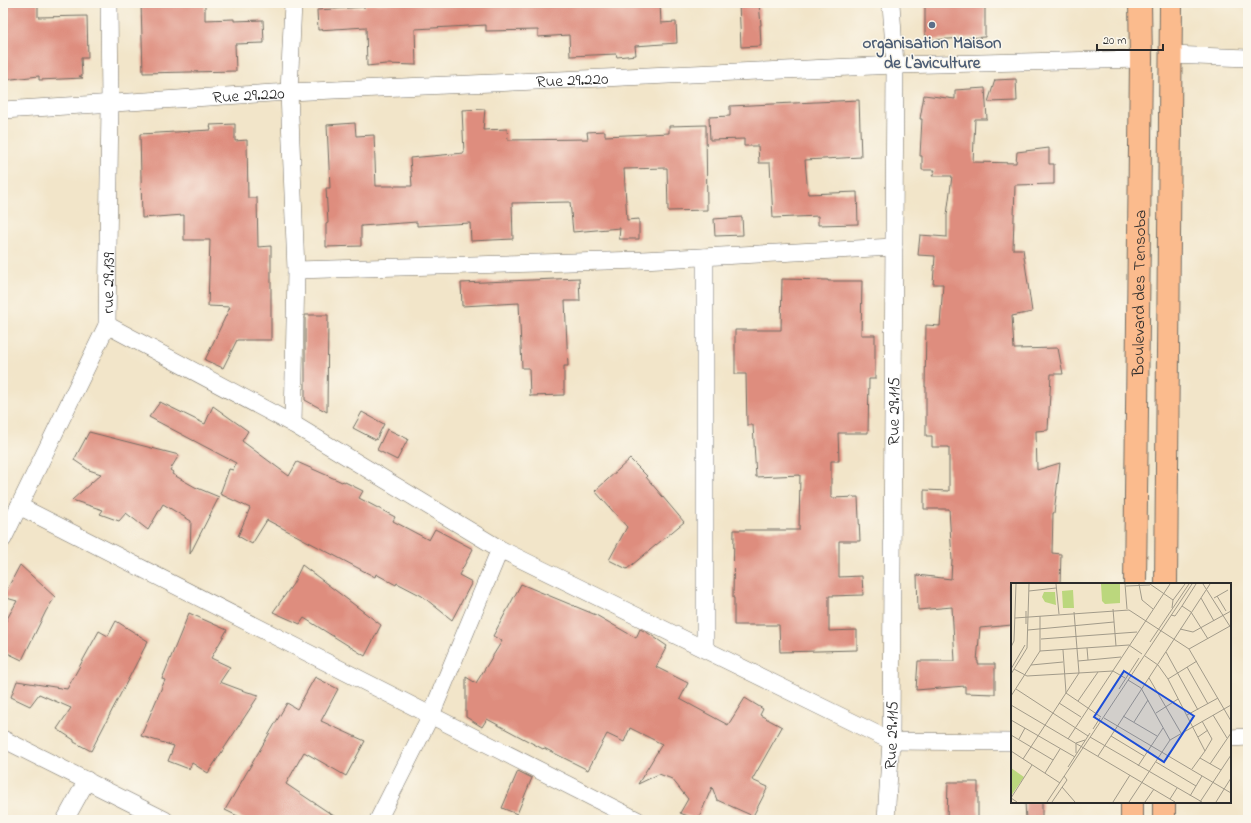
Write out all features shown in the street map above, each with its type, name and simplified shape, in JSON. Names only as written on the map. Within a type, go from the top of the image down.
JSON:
[{"type":"main road","name":"Boulevard des Tensoba","points":[[1135,583],[1141,59],[1140,3]]},
{"type":"main road","name":"Boulevard des Tensoba","points":[[1166,583],[1171,3]]},
{"type":"main road","points":[[1132,803],[1132,820]]},
{"type":"main road","points":[[1164,803],[1164,820]]},
{"type":"street","name":"rue 29.139","points":[[3,539],[107,325],[110,104],[109,3]]},
{"type":"street","points":[[293,3],[289,92],[296,270],[293,424]]},
{"type":"street","name":"Rue 29.115","points":[[886,820],[891,741],[895,65],[891,3]]},
{"type":"street","points":[[1171,55],[1248,58]]},
{"type":"street","name":"Rue 29.220","points":[[3,110],[289,92],[895,65],[1141,59]]},
{"type":"street","points":[[296,270],[634,260],[894,247]]},
{"type":"street","points":[[705,257],[705,649]]},
{"type":"street","points":[[107,325],[293,424],[500,549],[891,741],[1011,742]]},
{"type":"street","points":[[19,506],[636,820]]},
{"type":"street","points":[[378,820],[431,715],[500,549]]},
{"type":"street","points":[[1231,738],[1248,737]]},
{"type":"street","points":[[3,739],[165,820]]},
{"type":"street","points":[[65,820],[87,780]]},
{"type":"building","points":[[3,3],[38,3],[38,17],[87,16],[88,58],[81,58],[82,76],[79,76],[83,78],[39,80],[39,76],[3,80]]},
{"type":"building","points":[[141,3],[205,3],[205,20],[263,20],[264,43],[235,44],[236,71],[143,73]]},
{"type":"building","points":[[660,3],[661,23],[676,22],[677,43],[635,46],[636,55],[617,57],[616,54],[570,56],[569,35],[538,37],[538,30],[486,31],[486,25],[415,29],[416,65],[386,64],[367,66],[366,27],[318,30],[317,10],[365,7],[365,4]]},
{"type":"building","points":[[739,3],[759,3],[761,46],[741,47]]},
{"type":"building","points":[[925,3],[985,3],[985,37],[930,40],[925,34]]},
{"type":"building","points":[[1016,79],[1017,101],[988,102],[995,80]]},
{"type":"building","points":[[985,88],[987,119],[975,119],[973,162],[1016,163],[1017,152],[1049,148],[1049,164],[1054,164],[1054,184],[1015,185],[1013,249],[1023,249],[1032,312],[1012,316],[1014,349],[1058,348],[1063,374],[1051,374],[1048,430],[1036,431],[1037,470],[1060,463],[1053,513],[1052,553],[1061,554],[1060,583],[1011,583],[1011,625],[980,628],[977,661],[978,664],[995,664],[995,694],[965,693],[965,686],[916,690],[918,661],[955,661],[952,607],[918,610],[917,575],[951,579],[952,560],[949,509],[924,509],[924,490],[949,491],[949,447],[932,447],[932,436],[926,436],[926,325],[940,326],[943,284],[933,284],[935,256],[918,255],[920,235],[947,237],[947,215],[952,176],[932,176],[935,170],[922,170],[922,156],[920,156],[922,119],[920,119],[924,95],[955,99],[955,90]]},
{"type":"building","points":[[859,100],[861,157],[805,160],[808,194],[857,192],[858,224],[818,225],[818,216],[773,218],[770,163],[759,163],[758,146],[744,146],[744,139],[710,140],[709,117],[730,116],[730,106]]},
{"type":"building","points":[[485,109],[483,130],[507,129],[508,140],[588,139],[587,132],[605,131],[605,136],[669,133],[669,126],[706,125],[707,210],[668,211],[667,168],[624,169],[627,220],[639,219],[639,239],[619,239],[620,228],[573,232],[570,202],[512,203],[513,239],[471,241],[470,223],[417,226],[417,222],[361,226],[361,246],[326,247],[326,224],[328,223],[326,188],[330,188],[327,125],[355,123],[356,136],[374,135],[376,186],[412,186],[410,158],[464,153],[462,110]]},
{"type":"building","points":[[235,124],[235,141],[247,140],[248,198],[257,198],[258,247],[271,246],[271,340],[237,340],[223,368],[205,360],[230,307],[208,306],[210,240],[184,240],[184,215],[142,218],[140,134],[211,130],[210,125]]},
{"type":"building","points":[[742,217],[743,235],[715,236],[714,219]]},
{"type":"building","points":[[579,278],[580,301],[565,301],[568,366],[564,366],[564,395],[530,396],[529,368],[522,368],[519,303],[462,306],[461,283]]},
{"type":"building","points":[[782,279],[862,281],[861,335],[875,335],[875,379],[869,379],[868,433],[838,433],[839,461],[831,461],[831,498],[858,497],[860,541],[839,541],[839,577],[862,576],[863,595],[829,596],[829,631],[857,630],[857,650],[780,652],[779,625],[734,625],[734,530],[799,530],[800,475],[756,477],[753,425],[747,425],[746,374],[735,374],[735,330],[781,330]]},
{"type":"building","points":[[305,315],[328,315],[327,412],[305,400]]},
{"type":"building","points":[[160,402],[205,424],[213,406],[248,431],[242,441],[289,476],[297,462],[363,491],[359,498],[395,517],[393,521],[429,540],[435,529],[473,549],[459,575],[472,582],[452,620],[422,596],[397,583],[396,585],[376,574],[375,577],[267,520],[252,544],[238,536],[250,508],[220,494],[229,469],[233,470],[236,463],[149,417]]},
{"type":"building","points":[[362,412],[384,424],[376,440],[353,428]]},
{"type":"building","points":[[387,429],[408,439],[397,460],[377,450]]},
{"type":"building","points":[[89,432],[179,455],[170,470],[173,472],[172,474],[195,487],[219,497],[190,554],[191,521],[163,504],[148,530],[126,513],[119,521],[100,514],[103,510],[72,500],[101,474],[89,470],[74,460]]},
{"type":"building","points":[[630,459],[647,476],[646,477],[684,522],[627,569],[609,560],[627,527],[595,491]]},
{"type":"building","points":[[20,565],[55,597],[46,611],[22,660],[3,651],[3,626],[17,601],[3,597]]},
{"type":"building","points":[[302,565],[381,625],[365,656],[304,618],[300,624],[273,612],[293,584]]},
{"type":"building","points":[[521,584],[596,615],[636,638],[640,629],[667,646],[656,667],[688,683],[680,699],[728,725],[745,698],[763,709],[760,715],[782,727],[752,780],[768,787],[753,816],[717,800],[712,787],[698,820],[680,813],[688,799],[672,779],[659,774],[638,784],[662,744],[630,728],[624,742],[607,734],[588,770],[544,748],[543,749],[487,719],[482,727],[466,717],[466,677],[476,683],[502,641],[493,636]]},
{"type":"building","points":[[189,613],[227,630],[211,658],[230,667],[220,682],[259,695],[208,773],[192,763],[189,769],[168,761],[174,746],[141,736],[165,680],[162,679]]},
{"type":"building","points":[[116,621],[148,641],[91,751],[74,742],[74,740],[57,729],[71,708],[39,694],[30,706],[11,697],[17,681],[67,689],[99,631],[108,636]]},
{"type":"building","points":[[315,677],[338,689],[321,721],[365,741],[346,776],[304,752],[286,784],[340,820],[246,820],[225,810],[287,703],[297,709]]},
{"type":"building","points":[[518,771],[532,778],[517,814],[502,808]]},
{"type":"building","points":[[948,782],[978,782],[978,820],[947,820]]},
{"type":"building","points":[[1025,803],[1042,803],[1042,820],[1026,820]]},
{"type":"place","name":"organisation Maison de L'aviculture","points":[[932,25]]}]
